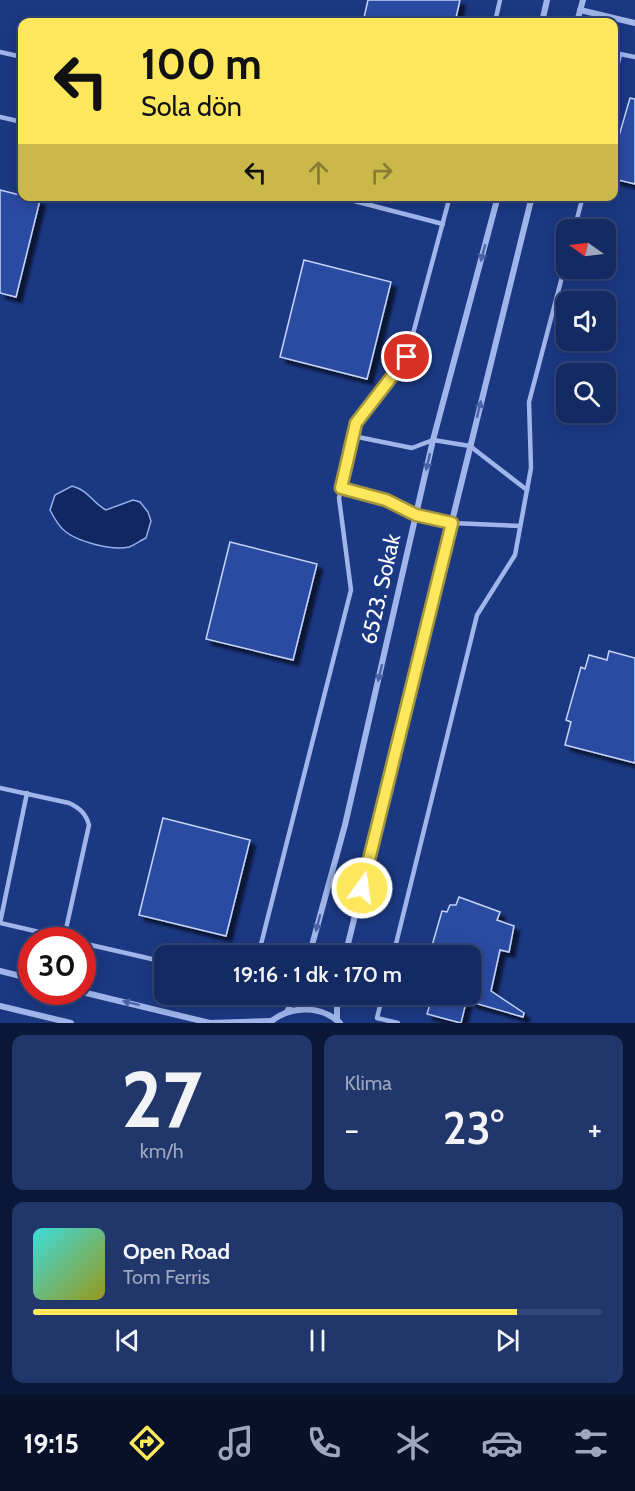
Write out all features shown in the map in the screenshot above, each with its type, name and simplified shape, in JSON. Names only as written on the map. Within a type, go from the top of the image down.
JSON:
[{"type":"street","points":[[543,18],[547,0]]},
{"type":"street","points":[[578,18],[583,0]]},
{"type":"street","points":[[580,10],[614,18]]},
{"type":"street","points":[[618,19],[635,23]]},
{"type":"street","name":"6523. Sokak","points":[[312,945],[345,825],[433,440],[497,201]]},
{"type":"street","points":[[348,945],[531,201]]},
{"type":"street","points":[[0,972],[18,976]]},
{"type":"street","points":[[96,995],[210,1023],[270,1022],[287,1012],[305,1009],[322,1012],[338,1021]]},
{"type":"street","points":[[287,1012],[290,1005]]},
{"type":"street","points":[[337,1005],[338,1021]]},
{"type":"street","points":[[0,1006],[71,1023]]},
{"type":"lane","points":[[496,18],[500,0]]},
{"type":"lane","points":[[0,52],[18,56]]},
{"type":"lane","points":[[618,66],[621,54],[635,57]]},
{"type":"lane","points":[[0,117],[18,121]]},
{"type":"lane","points":[[353,201],[443,224]]},
{"type":"lane","points":[[261,945],[351,590],[339,498],[356,423],[407,357],[449,201]]},
{"type":"lane","points":[[577,219],[582,201]]},
{"type":"lane","points":[[396,945],[477,615],[515,555],[531,468],[529,402],[561,279]]},
{"type":"lane","points":[[353,436],[412,448],[433,440],[470,446],[527,490]]},
{"type":"lane","points":[[341,488],[386,500],[416,515],[452,523],[520,526]]},
{"type":"lane","points":[[0,788],[77,806],[87,818],[89,825],[66,927]]},
{"type":"lane","points":[[18,927],[0,923],[27,793]]},
{"type":"lane","points":[[96,945],[154,959]]},
{"type":"lane","points":[[380,1005],[377,1018],[398,1023]]},
{"type":"water","points":[[72,486],[83,491],[106,510],[133,500],[140,502],[148,512],[151,521],[146,538],[129,547],[114,548],[87,542],[66,532],[50,510],[55,495]]},
{"type":"building","points":[[368,0],[460,0],[456,18],[364,18]]},
{"type":"building","points":[[630,98],[635,99],[635,184],[618,180],[618,139]]},
{"type":"building","points":[[0,190],[18,194],[18,201],[40,201],[16,297],[0,293]]},
{"type":"building","points":[[304,260],[391,282],[367,379],[280,357]]},
{"type":"building","points":[[230,542],[317,564],[293,660],[206,639]]},
{"type":"building","points":[[609,651],[635,658],[635,763],[565,745],[571,722],[566,720],[581,667],[585,669],[589,655],[607,660]]},
{"type":"building","points":[[163,818],[250,840],[226,936],[139,915]]},
{"type":"building","points":[[459,897],[500,912],[497,920],[514,926],[509,952],[500,950],[491,991],[524,1013],[523,1017],[481,1005],[481,945],[432,945],[442,911],[447,912],[450,905],[456,905]]},
{"type":"building","points":[[430,1005],[465,1005],[461,1023],[427,1014]]},
{"type":"route","points":[[362,888],[452,523],[416,515],[386,500],[341,488],[356,423],[407,357]]}]
